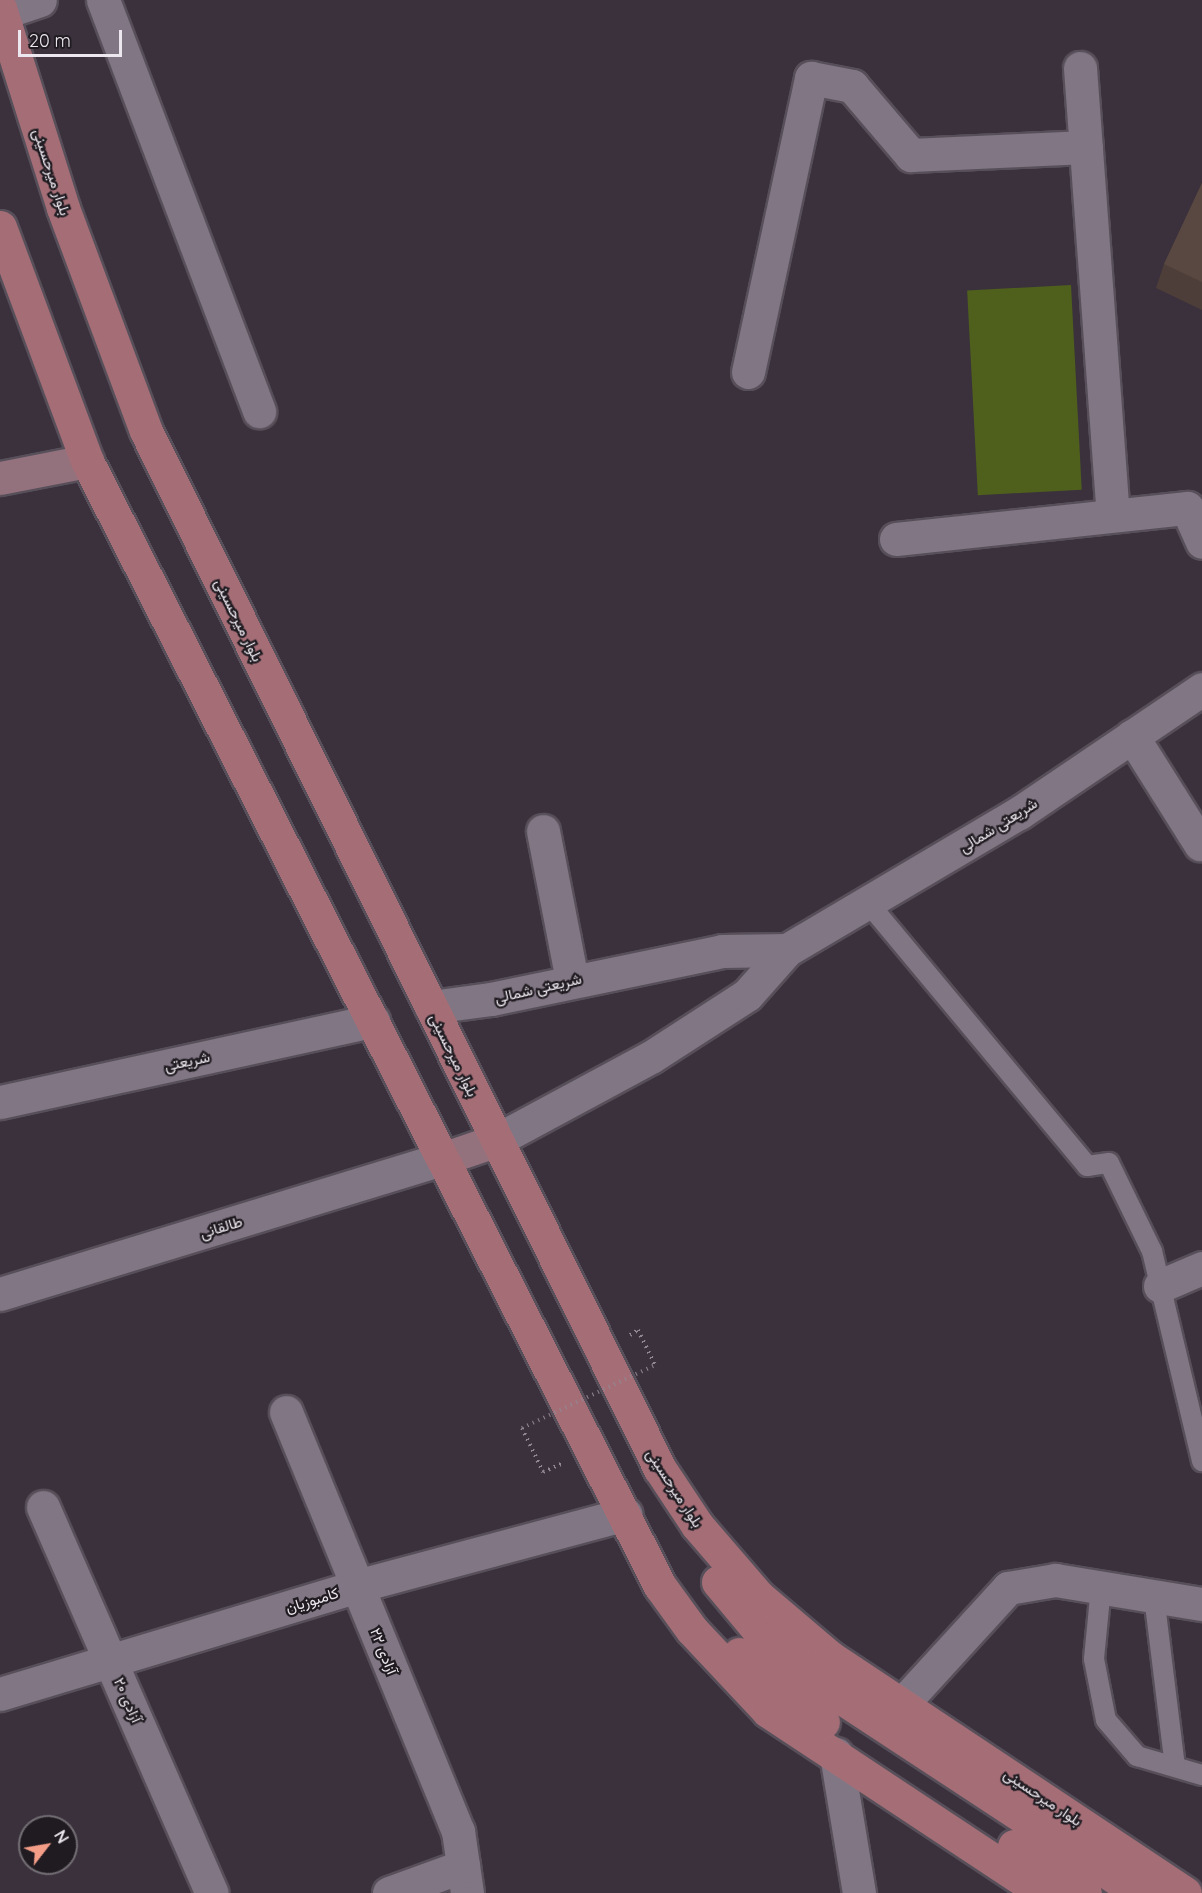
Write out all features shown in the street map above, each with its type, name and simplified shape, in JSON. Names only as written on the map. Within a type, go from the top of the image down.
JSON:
[{"type":"main road","name":"بلوار میرحسینی","points":[[1,10],[63,208],[146,431],[495,1141],[660,1469],[697,1525],[758,1596],[830,1657],[903,1703],[1185,1893]]},
{"type":"main road","points":[[0,227],[87,460],[442,1159],[626,1515],[660,1586],[706,1647],[768,1711],[843,1747],[1085,1893]]},
{"type":"main road","points":[[0,478],[87,460]]},
{"type":"main road","points":[[442,1159],[495,1141]]},
{"type":"main road","points":[[549,1247],[553,1288],[638,1462],[702,1564],[759,1631],[819,1683],[1139,1893]]},
{"type":"main road","points":[[501,1274],[529,1298],[681,1578],[732,1648],[843,1747],[1043,1893]]},
{"type":"street","points":[[1,10],[40,0]]},
{"type":"street","points":[[103,0],[259,411]]},
{"type":"street","points":[[1080,68],[1113,514]]},
{"type":"street","points":[[748,372],[811,78],[852,86],[911,154],[1086,147]]},
{"type":"street","points":[[896,539],[1113,514],[1187,508],[1202,542]]},
{"type":"street","name":"شریعتی شمالی","points":[[495,1141],[615,1079],[737,1002],[788,950],[1019,813],[1202,689]]},
{"type":"street","points":[[1132,736],[1200,844]]},
{"type":"street","points":[[543,831],[572,980]]},
{"type":"street","name":"شریعتی شمالی","points":[[431,1007],[491,999],[572,980],[722,951],[788,950]]},
{"type":"street","name":"شریعتی","points":[[0,1102],[373,1021]]},
{"type":"street","name":"طالقانی","points":[[0,1294],[442,1159]]},
{"type":"street","points":[[1160,1286],[1202,1268]]},
{"type":"street","name":"آزادی ۲۲","points":[[286,1412],[458,1831],[465,1880]]},
{"type":"street","name":"آزادی ۲۰","points":[[43,1507],[212,1893]]},
{"type":"street","name":"کامبوزیان","points":[[0,1694],[357,1586],[626,1515]]},
{"type":"street","points":[[903,1703],[1008,1588],[1055,1580],[1154,1596],[1201,1611]]},
{"type":"street","points":[[843,1747],[859,1893]]},
{"type":"street","points":[[389,1893],[465,1880]]},
{"type":"lane","points":[[869,904],[1087,1166],[1109,1163],[1152,1251],[1202,1461]]},
{"type":"lane","points":[[1101,1587],[1094,1659],[1106,1720],[1137,1756],[1202,1775]]},
{"type":"lane","points":[[1154,1596],[1175,1767]]},
{"type":"path","points":[[543,1472],[522,1428],[655,1365],[638,1330]]},
{"type":"green space","points":[[1071,285],[1082,490],[978,495],[967,290]]},
{"type":"building","points":[[1202,183],[1202,282],[1164,264]]}]
